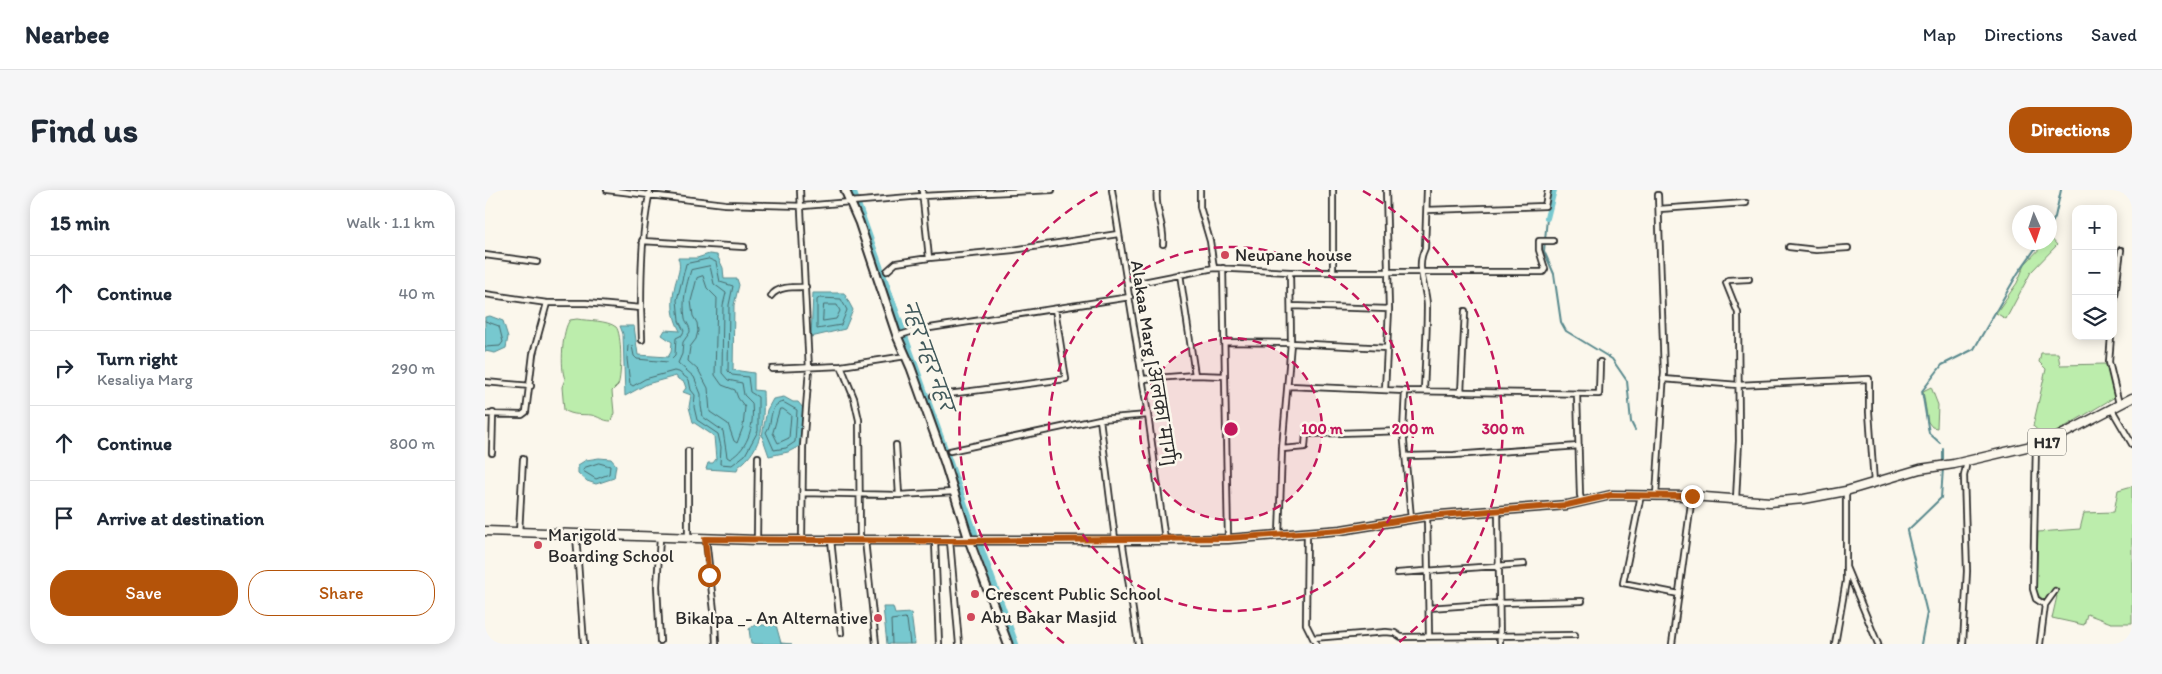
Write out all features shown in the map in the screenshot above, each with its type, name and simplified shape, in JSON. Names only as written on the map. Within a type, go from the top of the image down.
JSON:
[{"type":"main road","name":"H17","points":[[485,531],[757,540],[1165,540],[1228,538],[1341,530],[1411,518],[1581,502],[1605,496],[1692,496],[1784,502],[1846,491],[1903,473],[1954,464],[2047,442],[2132,398]]},
{"type":"street","points":[[607,190],[649,192],[725,204],[803,206],[852,203],[922,193],[1052,190]]},
{"type":"street","points":[[800,190],[803,206],[809,369],[803,447],[803,539]]},
{"type":"street","points":[[845,190],[852,203],[954,492],[969,540],[1008,644]]},
{"type":"street","name":"Alakaa Marg [अलका मार्ग]","points":[[1112,190],[1143,379],[1165,540]]},
{"type":"street","points":[[1157,190],[1156,203],[1164,228],[1163,244]]},
{"type":"street","points":[[1200,190],[1200,207],[1210,241],[1214,268]]},
{"type":"street","points":[[1333,190],[1333,272]]},
{"type":"street","points":[[1385,390],[1389,309],[1387,190]]},
{"type":"street","points":[[1424,392],[1427,307],[1426,289],[1420,272],[1421,256],[1425,248],[1427,190]]},
{"type":"street","points":[[1427,210],[1545,206],[1548,190]]},
{"type":"street","points":[[643,340],[641,308],[642,241],[649,192]]},
{"type":"street","points":[[922,193],[929,258]]},
{"type":"street","points":[[1656,495],[1663,379],[1658,194]]},
{"type":"street","points":[[1659,209],[1746,203]]},
{"type":"street","points":[[887,271],[896,263],[1043,246],[1118,234]]},
{"type":"street","points":[[642,241],[744,247]]},
{"type":"street","points":[[1128,285],[1214,268],[1290,272],[1543,272],[1545,269],[1539,250],[1539,241],[1553,241]]},
{"type":"street","points":[[1789,247],[1816,250],[1848,248]]},
{"type":"street","points":[[2115,295],[2121,250]]},
{"type":"street","points":[[485,255],[537,262]]},
{"type":"street","points":[[1223,268],[1228,538]]},
{"type":"street","points":[[1279,535],[1282,449],[1289,386],[1291,343],[1290,272]]},
{"type":"street","points":[[1180,274],[1195,375]]},
{"type":"street","points":[[1736,499],[1739,441],[1738,313],[1726,283],[1728,280],[1749,278]]},
{"type":"street","points":[[771,296],[774,292],[783,288],[806,287]]},
{"type":"street","points":[[485,294],[547,303],[586,303],[641,308]]},
{"type":"street","points":[[899,335],[1130,297]]},
{"type":"street","points":[[485,414],[493,412],[525,414],[531,386],[533,354],[547,303]]},
{"type":"street","points":[[1291,306],[1389,309]]},
{"type":"street","points":[[933,396],[1066,379],[1055,309]]},
{"type":"street","points":[[1461,392],[1465,311]]},
{"type":"street","points":[[2111,340],[2109,362],[2119,404]]},
{"type":"street","points":[[1224,342],[1387,348]]},
{"type":"street","points":[[772,370],[841,366],[906,356]]},
{"type":"street","points":[[1289,386],[1424,392],[1599,394],[1600,362]]},
{"type":"street","points":[[841,366],[854,398],[859,420],[863,540],[876,644]]},
{"type":"street","points":[[1143,379],[1195,375],[1225,376]]},
{"type":"street","points":[[1663,379],[1738,385],[1869,379],[1869,412],[1874,483]]},
{"type":"street","points":[[485,382],[531,386]]},
{"type":"street","points":[[1405,391],[1403,431],[1411,518]]},
{"type":"street","points":[[1577,394],[1581,502]]},
{"type":"street","points":[[2111,408],[2132,444]]},
{"type":"street","points":[[491,453],[493,412]]},
{"type":"street","points":[[950,450],[1101,419],[1148,415]]},
{"type":"street","points":[[1101,419],[1119,539],[1138,644]]},
{"type":"street","points":[[1282,449],[1305,447],[1306,434],[1403,431]]},
{"type":"street","points":[[2036,445],[2033,589],[2036,599],[2045,605]]},
{"type":"street","points":[[896,446],[899,495]]},
{"type":"street","points":[[1405,456],[1454,455],[1579,446]]},
{"type":"street","points":[[688,451],[688,539]]},
{"type":"street","points":[[757,540],[758,457]]},
{"type":"street","points":[[519,533],[523,459]]},
{"type":"street","points":[[1963,644],[1967,570],[1964,476],[1967,460]]},
{"type":"street","points":[[1835,644],[1845,581],[1846,491]]},
{"type":"street","points":[[803,494],[899,495],[954,492]]},
{"type":"street","points":[[1641,496],[1623,583],[1679,594]]},
{"type":"street","points":[[1672,644],[1692,496]]},
{"type":"street","points":[[1497,511],[1500,644]]},
{"type":"street","points":[[1427,516],[1429,636]]},
{"type":"street","points":[[1307,532],[1307,624],[1316,644]]},
{"type":"street","points":[[576,535],[584,644]]},
{"type":"street","points":[[660,538],[657,586],[660,641]]},
{"type":"street","points":[[705,539],[715,620],[716,644]]},
{"type":"street","points":[[831,540],[841,633]]},
{"type":"street","points":[[935,541],[939,644]]},
{"type":"street","points":[[950,541],[959,644]]},
{"type":"street","points":[[1397,573],[1524,564]]},
{"type":"street","points":[[1845,566],[1878,644]]},
{"type":"street","points":[[2040,644],[2045,605],[2055,591]]},
{"type":"street","points":[[1429,608],[1499,603],[1582,601]]},
{"type":"street","points":[[1313,638],[1386,632],[1395,633],[1401,637],[1575,635]]},
{"type":"street","points":[[1401,637],[1401,644]]},
{"type":"green space","points":[[2038,250],[2052,250],[2031,272],[2006,319],[1996,313],[2017,283],[2025,264]]},
{"type":"green space","points":[[577,319],[608,323],[616,327],[618,331],[621,355],[620,373],[618,385],[612,391],[614,413],[611,421],[591,415],[574,414],[564,410],[562,387],[565,379],[563,374],[563,349],[565,332],[570,320]]},
{"type":"green space","points":[[2041,353],[2058,353],[2060,365],[2106,364],[2115,397],[2046,438],[2033,426],[2046,369],[2039,362]]},
{"type":"green space","points":[[1931,387],[1938,405],[1937,428],[1932,427],[1928,422],[1923,391]]},
{"type":"green space","points":[[2132,486],[2132,623],[2111,623],[2087,614],[2084,625],[2052,618],[2057,596],[2051,592],[2045,600],[2036,591],[2038,532],[2080,529],[2084,513],[2114,512],[2118,490]]},
{"type":"water","points":[[709,254],[717,255],[723,268],[724,279],[737,279],[739,285],[734,305],[733,370],[754,373],[754,390],[763,391],[763,413],[758,443],[747,460],[738,467],[737,471],[706,469],[708,463],[713,463],[716,459],[714,436],[693,422],[689,407],[691,395],[683,392],[686,388],[684,382],[676,376],[647,384],[625,396],[623,334],[620,326],[634,326],[638,355],[668,357],[671,352],[672,342],[662,335],[665,330],[680,331],[675,320],[673,304],[679,269],[678,258],[697,258]]},
{"type":"water","points":[[813,293],[844,293],[853,310],[845,329],[811,337]]},
{"type":"water","points":[[490,316],[503,321],[508,337],[506,348],[495,353],[485,351],[485,317]]},
{"type":"water","points":[[784,397],[793,402],[798,402],[803,408],[800,446],[788,452],[769,456],[762,436],[767,410],[773,399]]},
{"type":"water","points":[[611,459],[616,465],[614,478],[596,484],[587,481],[578,473],[578,465],[586,460]]},
{"type":"water","points":[[883,607],[893,607],[895,614],[911,613],[915,644],[887,644]]},
{"type":"water","points":[[755,625],[776,625],[781,643],[792,644],[751,644],[749,629]]},
{"type":"waterway","name":"नहर नहर नहर","points":[[853,190],[975,533]]},
{"type":"waterway","points":[[1547,218],[1554,190]]},
{"type":"waterway","points":[[2057,208],[2061,190]]},
{"type":"waterway","points":[[1547,218],[1544,251],[1554,274],[1561,322],[1566,331],[1612,359],[1627,381],[1631,422],[1635,430]]},
{"type":"waterway","points":[[1940,443],[1929,433],[1922,391],[1942,365],[1974,349],[2018,273],[2034,250]]},
{"type":"waterway","points":[[1943,449],[1943,463]]},
{"type":"waterway","points":[[1921,644],[1927,613],[1907,531],[1941,498],[1943,468]]},
{"type":"waterway","name":"नहर नहर नहर","points":[[979,542],[1016,644]]},
{"type":"place","name":"Neupane house","points":[[1225,255]]},
{"type":"place","name":"Marigold Boarding School","points":[[538,545]]},
{"type":"place","name":"Crescent Public School","points":[[975,594]]},
{"type":"place","name":"Abu Bakar Masjid","points":[[971,617]]},
{"type":"place","name":"Bikalpa _- An Alternative","points":[[878,618]]},
{"type":"route","points":[[709,575],[705,539],[950,541],[1228,538],[1341,530],[1427,516],[1567,505],[1599,496],[1692,496]]}]
